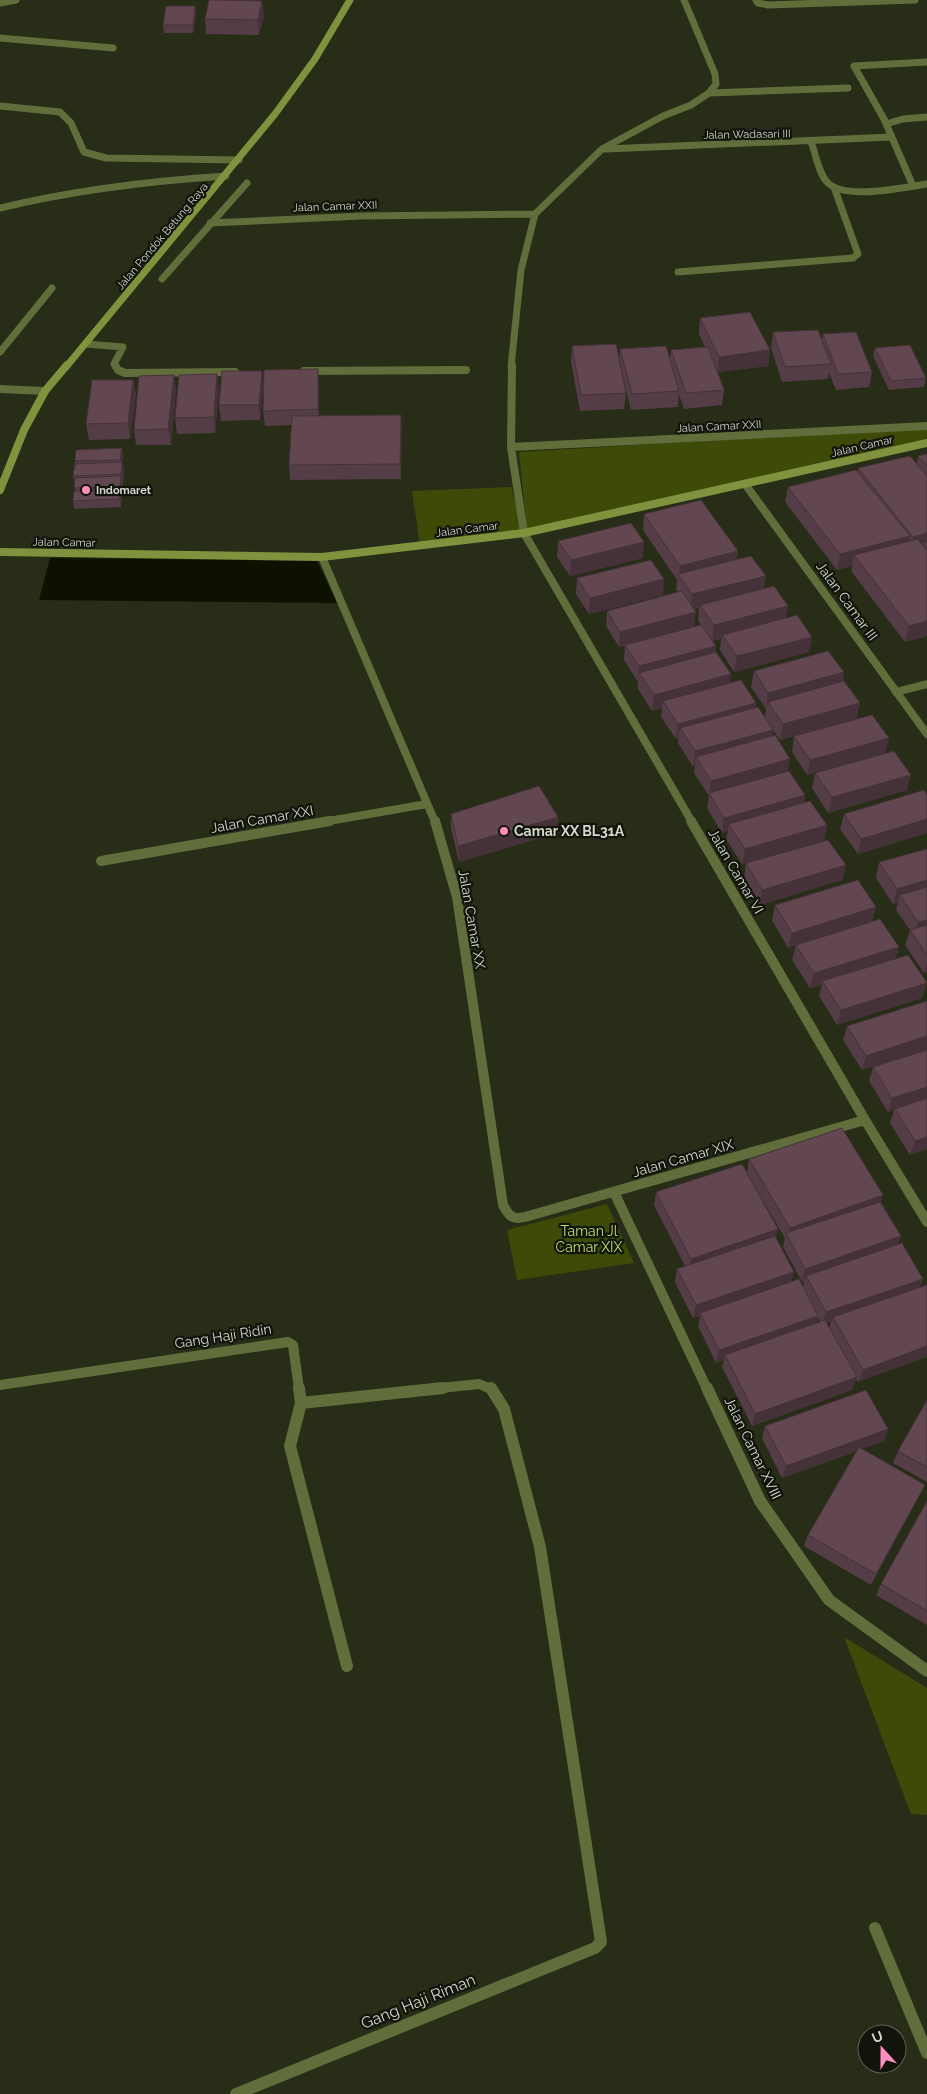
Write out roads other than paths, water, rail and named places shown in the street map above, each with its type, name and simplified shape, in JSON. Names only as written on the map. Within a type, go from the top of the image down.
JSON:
[{"type":"main road","name":"Jalan Pondok Betung Raya","points":[[0,490],[24,430],[46,391],[239,160],[328,42],[350,0]]},
{"type":"main road","name":"Jalan Camar","points":[[0,552],[322,557],[524,533],[927,443]]},
{"type":"street","points":[[0,2],[16,0]]},
{"type":"street","points":[[524,533],[511,448],[512,339],[521,270],[535,214],[602,149],[663,116],[690,105],[709,93],[716,84],[715,74],[684,0]]},
{"type":"street","points":[[758,2],[915,0]]},
{"type":"street","points":[[0,38],[113,48]]},
{"type":"street","points":[[913,186],[886,124],[854,66],[927,62]]},
{"type":"street","points":[[709,93],[848,88]]},
{"type":"street","points":[[0,106],[60,112],[69,117],[74,125],[81,148],[88,154],[106,158],[239,160]]},
{"type":"street","points":[[886,124],[903,119],[927,117]]},
{"type":"street","name":"Jalan Wadasari III","points":[[602,149],[680,144],[811,142],[892,137]]},
{"type":"street","points":[[678,272],[854,258],[858,254],[857,248],[834,188],[826,181],[811,142]]},
{"type":"street","points":[[0,208],[89,188],[140,181],[226,176]]},
{"type":"street","points":[[162,279],[247,183]]},
{"type":"street","points":[[834,188],[855,192],[927,184]]},
{"type":"street","name":"Jalan Camar XXII","points":[[210,223],[362,216],[535,214]]},
{"type":"street","points":[[0,352],[52,288]]},
{"type":"street","points":[[86,344],[123,347],[114,364],[118,370],[125,373],[248,372]]},
{"type":"street","points":[[298,372],[466,370]]},
{"type":"street","points":[[0,389],[46,391]]},
{"type":"street","name":"Jalan Camar XXII","points":[[511,448],[927,426]]},
{"type":"street","name":"Jalan Camar III","points":[[746,484],[927,734]]},
{"type":"street","name":"Jalan Camar VI","points":[[524,533],[865,1120],[927,1222]]},
{"type":"street","name":"Jalan Camar XX","points":[[322,557],[439,831],[457,897],[503,1204],[509,1216]]},
{"type":"street","points":[[896,692],[927,684]]},
{"type":"street","name":"Jalan Camar XXI","points":[[101,861],[427,804]]},
{"type":"street","name":"Jalan Camar XIX","points":[[509,1216],[516,1219],[525,1217],[865,1120]]},
{"type":"street","name":"Jalan Camar XVIII","points":[[614,1192],[760,1502],[829,1600],[927,1670]]},
{"type":"street","name":"Gang Haji Ridin","points":[[0,1385],[288,1342],[293,1345],[302,1403]]},
{"type":"street","name":"Gang Haji Riman","points":[[236,2094],[595,1948],[601,1942],[540,1547],[504,1409],[490,1387],[479,1384],[302,1403]]},
{"type":"street","points":[[302,1403],[290,1446],[347,1666]]},
{"type":"street","points":[[875,1928],[927,2054]]},
{"type":"place","name":"Indomaret","points":[[86,490]]},
{"type":"place","name":"Camar XX BL31A","points":[[504,831]]},
{"type":"park label","name":"Taman Jl Camar XIX","points":[[589,1240]]}]
